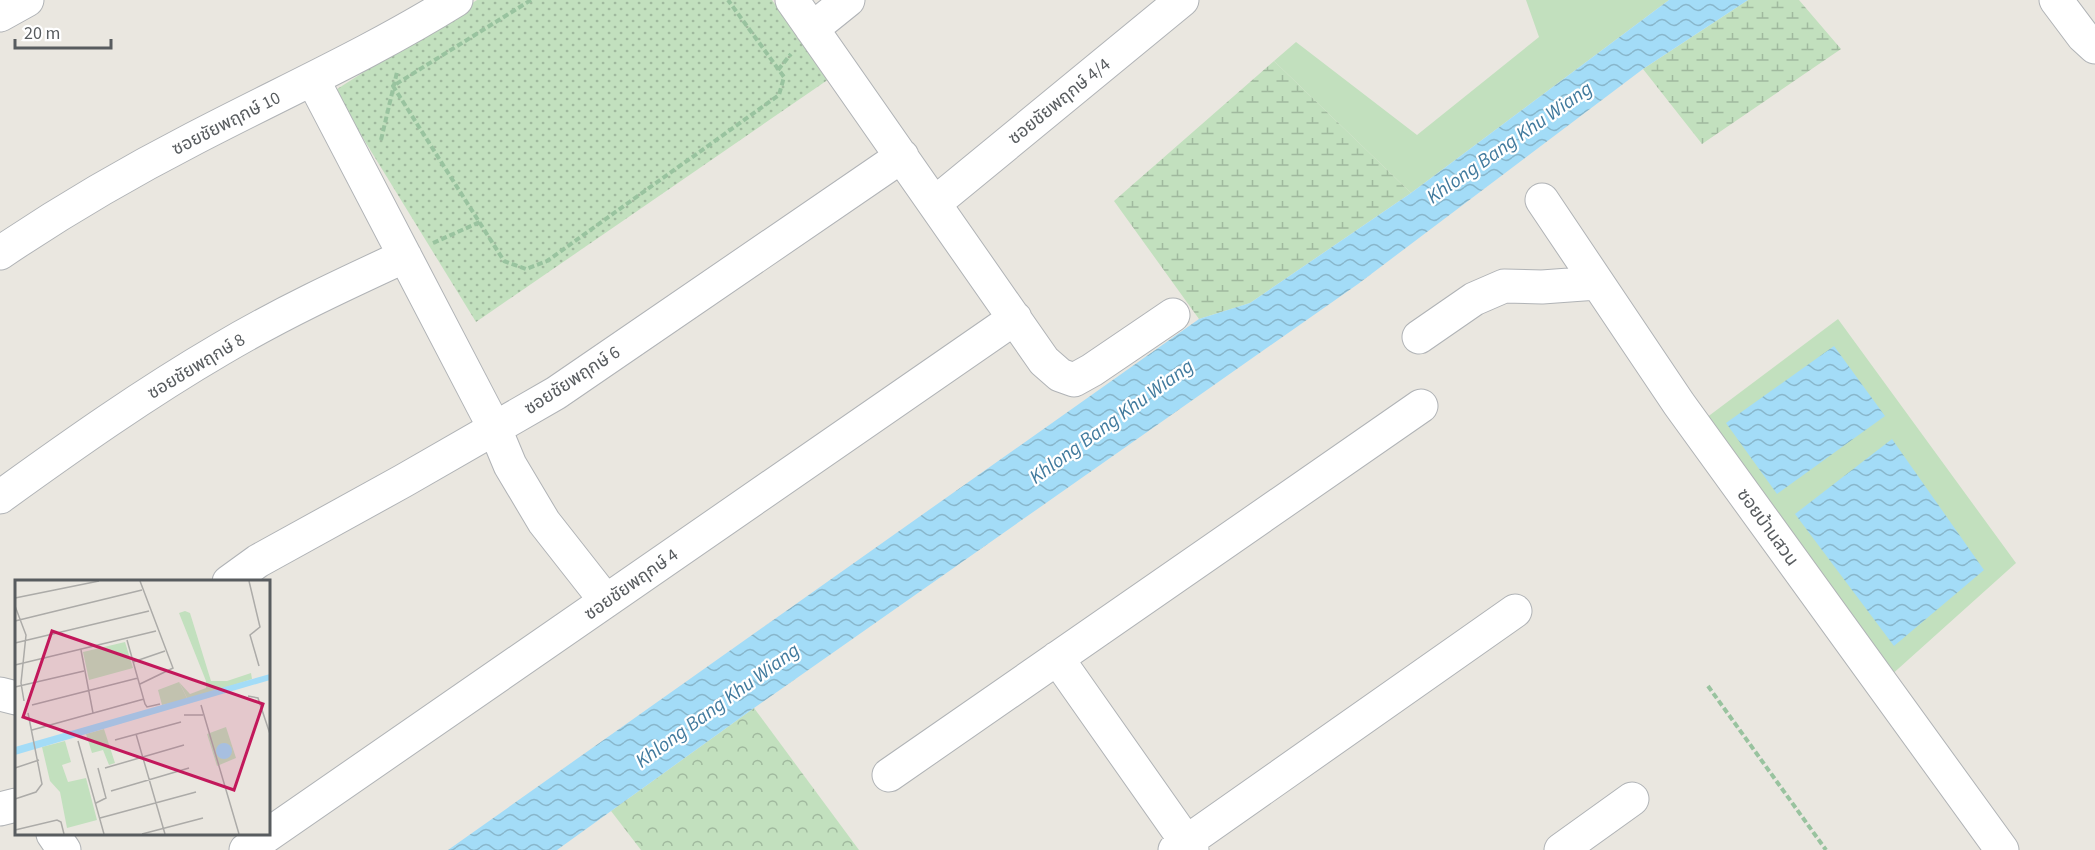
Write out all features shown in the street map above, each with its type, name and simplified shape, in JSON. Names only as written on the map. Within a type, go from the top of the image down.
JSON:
[{"type":"street","points":[[0,15],[27,0]]},
{"type":"street","name":"ซอยชัยพฤกษ์ 10","points":[[0,253],[115,181],[313,80],[456,0]]},
{"type":"street","points":[[792,0],[1044,361],[1060,375],[1074,380],[1173,315]]},
{"type":"street","points":[[812,29],[848,0]]},
{"type":"street","name":"ซอยชัยพฤกษ์ 4/4","points":[[935,203],[1182,0]]},
{"type":"street","points":[[2056,0],[2083,36],[2095,47]]},
{"type":"street","points":[[313,80],[495,429],[510,465],[544,522],[606,601]]},
{"type":"street","name":"ซอยชัยพฤกษ์ 6","points":[[232,580],[267,556],[495,429],[566,386],[902,156]]},
{"type":"street","name":"ซอยบ้านสวน","points":[[1542,200],[1679,404],[2002,850]]},
{"type":"street","name":"ซอยชัยพฤกษ์ 8","points":[[0,496],[102,424],[221,349],[327,292],[405,256]]},
{"type":"street","points":[[1419,337],[1474,299],[1504,286],[1542,287],[1597,283]]},
{"type":"street","name":"ซอยชัยพฤกษ์ 4","points":[[270,833],[1015,318]]},
{"type":"street","points":[[889,775],[1421,406]]},
{"type":"street","points":[[1057,658],[1185,847],[1515,611]]},
{"type":"street","points":[[0,694],[15,698]]},
{"type":"street","points":[[1561,850],[1632,800]]},
{"type":"street","points":[[0,809],[15,805]]},
{"type":"street","points":[[54,835],[64,850]]},
{"type":"street","name":"ซอยชัยพฤกษ์ 4","points":[[246,850],[268,835]]},
{"type":"path","points":[[393,86],[531,0]]},
{"type":"path","points":[[393,86],[504,261],[526,269],[547,261],[779,94],[784,77],[729,0]]},
{"type":"path","points":[[371,191],[393,86],[409,28]]},
{"type":"path","points":[[405,256],[480,222]]},
{"type":"path","points":[[1708,687],[1826,850]]},
{"type":"green space","points":[[477,0],[772,0],[829,79],[476,322],[334,91]]},
{"type":"green space","points":[[1526,0],[1669,0],[1411,193],[1274,61],[1296,42],[1417,135],[1539,37]]},
{"type":"green space","points":[[1748,0],[1799,0],[1841,49],[1702,144],[1643,69]]},
{"type":"green space","points":[[1274,61],[1411,193],[1250,303],[1199,319],[1114,201]]},
{"type":"green space","points":[[1838,319],[2016,563],[1869,695],[1682,436]]},
{"type":"green space","points":[[754,708],[859,850],[641,850],[611,811]]},
{"type":"water","name":"Khlong Bang Khu Wiang","points":[[1669,0],[1748,0],[1643,69],[1358,284],[754,708],[557,850],[448,850],[1199,319],[1250,303],[1411,193]]},
{"type":"water","points":[[1834,346],[1885,416],[1777,494],[1726,423]]},
{"type":"water","points":[[1892,439],[1984,570],[1894,646],[1795,514]]}]
